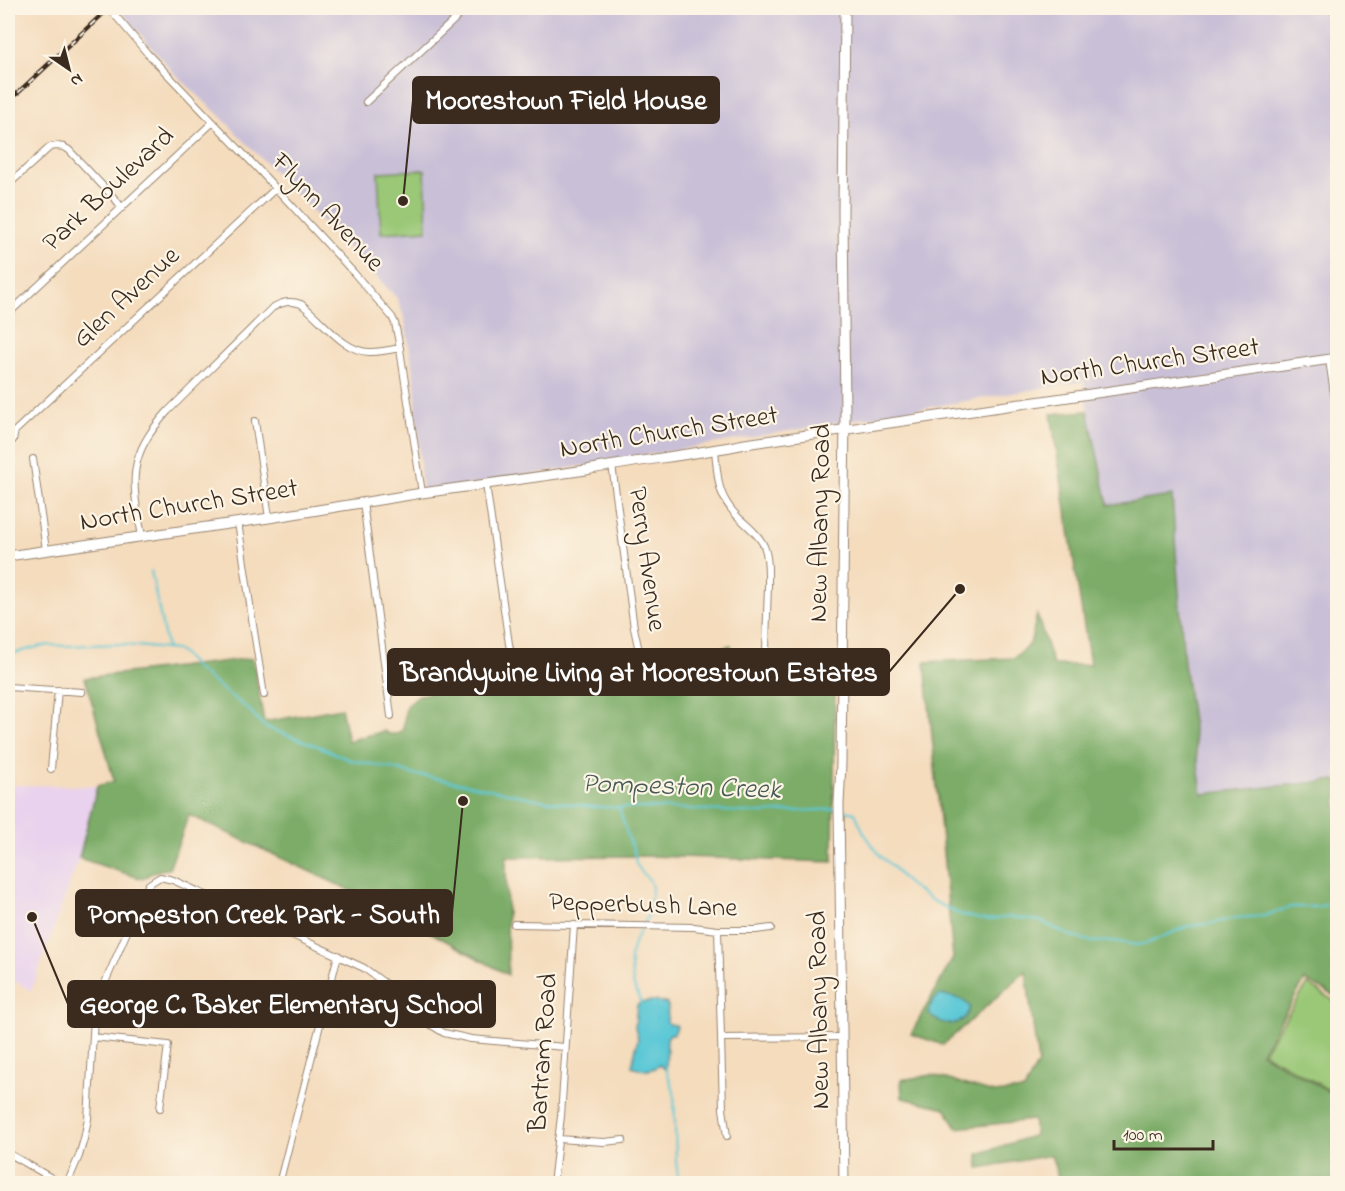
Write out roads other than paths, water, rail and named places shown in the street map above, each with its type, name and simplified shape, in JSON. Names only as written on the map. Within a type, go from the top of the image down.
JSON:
[{"type":"main road","name":"New Albany Road","points":[[844,1184],[839,804],[845,430],[843,213],[845,8]]},
{"type":"main road","name":"North Church Street","points":[[8,556],[745,444],[1333,359]]},
{"type":"street","name":"Flynn Avenue","points":[[109,8],[147,53],[384,307],[395,323],[422,493]]},
{"type":"street","points":[[366,102],[467,8]]},
{"type":"street","points":[[1330,8],[1338,11]]},
{"type":"street","name":"Park Boulevard","points":[[8,314],[213,122]]},
{"type":"street","points":[[8,185],[50,147],[64,147],[122,208]]},
{"type":"street","name":"Glen Avenue","points":[[12,440],[15,431],[275,189]]},
{"type":"street","points":[[142,537],[135,498],[135,474],[137,459],[146,438],[168,411],[272,308],[287,302],[301,304],[340,339],[356,350],[372,353],[400,348]]},
{"type":"street","points":[[1333,359],[1338,420]]},
{"type":"street","points":[[255,421],[269,518]]},
{"type":"street","points":[[715,450],[722,497],[765,548],[768,564],[766,661]]},
{"type":"street","points":[[33,459],[46,550]]},
{"type":"street","name":"Perry Avenue","points":[[612,465],[634,628],[642,657]]},
{"type":"street","points":[[486,484],[509,644],[515,666]]},
{"type":"street","points":[[363,502],[391,716]]},
{"type":"street","points":[[238,522],[264,695]]},
{"type":"street","points":[[8,687],[82,692]]},
{"type":"street","points":[[51,770],[58,690]]},
{"type":"street","points":[[67,1184],[81,1148],[88,1119],[94,1018],[98,999],[143,895],[149,884],[160,877],[173,880],[338,955],[372,973],[428,1023],[444,1033],[471,1039],[565,1047]]},
{"type":"street","name":"Pepperbush Lane","points":[[514,924],[694,927],[718,930],[771,928]]},
{"type":"street","name":"Bartram Road","points":[[553,1184],[574,925]]},
{"type":"street","points":[[718,930],[723,1109],[727,1136]]},
{"type":"street","points":[[279,1184],[338,955]]},
{"type":"street","points":[[93,1037],[168,1045],[160,1108]]},
{"type":"street","points":[[722,1038],[843,1037]]},
{"type":"street","points":[[558,1139],[604,1142],[623,1140]]},
{"type":"street","points":[[8,1153],[63,1184]]},
{"type":"water","points":[[941,995],[957,998],[970,1007],[963,1019],[952,1024],[940,1021],[929,1014],[932,1003]]},
{"type":"water","points":[[653,1001],[666,1003],[668,1006],[667,1022],[677,1027],[674,1034],[670,1034],[667,1038],[666,1070],[660,1065],[647,1070],[632,1066],[638,1038],[635,1027],[637,1005]]},
{"type":"waterway","points":[[151,571],[167,649]]},
{"type":"waterway","name":"Pompeston Creek","points":[[8,655],[51,645],[117,644],[176,650],[249,710],[265,727],[350,760],[541,800],[593,807],[762,813],[836,809]]},
{"type":"waterway","points":[[619,808],[634,851],[636,864],[649,879],[652,887],[650,912],[635,940],[630,958],[633,984],[642,1005]]},
{"type":"waterway","name":"Pompeston Creek","points":[[842,810],[855,813],[864,833],[881,857],[907,883],[931,900],[959,914],[979,919],[1011,917],[1040,921],[1071,936],[1093,942],[1113,941],[1136,945],[1148,943],[1188,926],[1234,918],[1264,916],[1291,907],[1318,907],[1338,901]]},
{"type":"waterway","points":[[665,1066],[674,1092],[679,1184]]},
{"type":"railway","points":[[8,102],[109,8]]},
{"type":"place","name":"Moorestown Field House","points":[[403,201]]},
{"type":"place","name":"Brandywine Living at Moorestown Estates","points":[[960,589]]},
{"type":"place","name":"Pompeston Creek Park - South","points":[[463,801]]},
{"type":"place","name":"George C. Baker Elementary School","points":[[32,917]]}]
